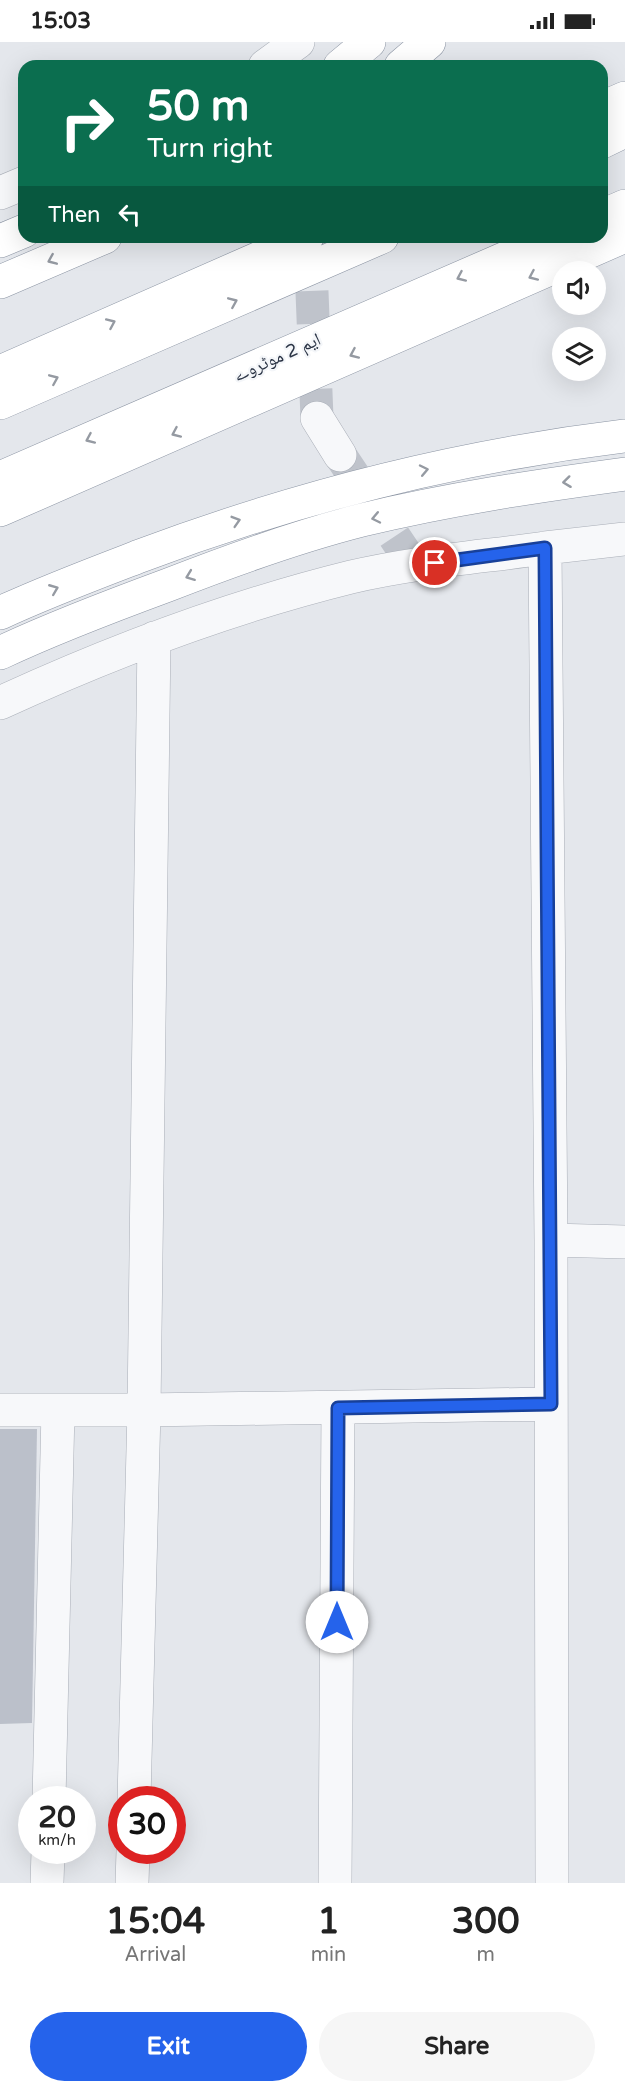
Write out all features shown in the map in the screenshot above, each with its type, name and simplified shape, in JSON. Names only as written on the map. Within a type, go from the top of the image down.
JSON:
[{"type":"highway","points":[[347,60],[369,42]]},
{"type":"highway","points":[[408,60],[429,42]]},
{"type":"highway","points":[[608,105],[625,98]]},
{"type":"highway","points":[[608,139],[625,132]]},
{"type":"highway","points":[[608,213],[625,206]]},
{"type":"highway","points":[[0,241],[18,234]]},
{"type":"highway","points":[[0,510],[625,236]]},
{"type":"highway","points":[[0,282],[91,243]]},
{"type":"highway","points":[[0,372],[294,243]]},
{"type":"highway","points":[[0,403],[368,243]]},
{"type":"highway","name":"ایم 2 موٹروے","points":[[0,478],[540,243]]},
{"type":"highway","points":[[0,613],[70,583],[189,538],[311,498],[416,471],[516,450],[625,436]]},
{"type":"highway","points":[[0,653],[116,604],[272,546],[306,536],[362,520],[518,488],[625,474]]},
{"type":"street","points":[[273,60],[298,42]]},
{"type":"street","points":[[0,193],[18,186]]},
{"type":"street","points":[[317,418],[340,455]]},
{"type":"street","points":[[0,703],[154,638],[236,608],[411,561],[625,539]]},
{"type":"street","points":[[545,548],[551,1240],[552,1883]]},
{"type":"street","points":[[134,1786],[144,1410],[154,638]]},
{"type":"street","points":[[551,1240],[625,1242]]},
{"type":"street","points":[[0,1410],[551,1404]]},
{"type":"street","points":[[335,1883],[338,1408]]},
{"type":"street","points":[[49,1786],[58,1410]]},
{"type":"street","points":[[47,1883],[48,1864]]},
{"type":"street","points":[[132,1883],[133,1864]]},
{"type":"building","points":[[0,1429],[37,1429],[32,1723],[0,1724]]},
{"type":"tunnel","points":[[310,243],[317,418]]},
{"type":"tunnel","points":[[340,455],[408,557]]},
{"type":"route","points":[[337,1622],[338,1408],[551,1404],[545,548],[435,563]]}]
